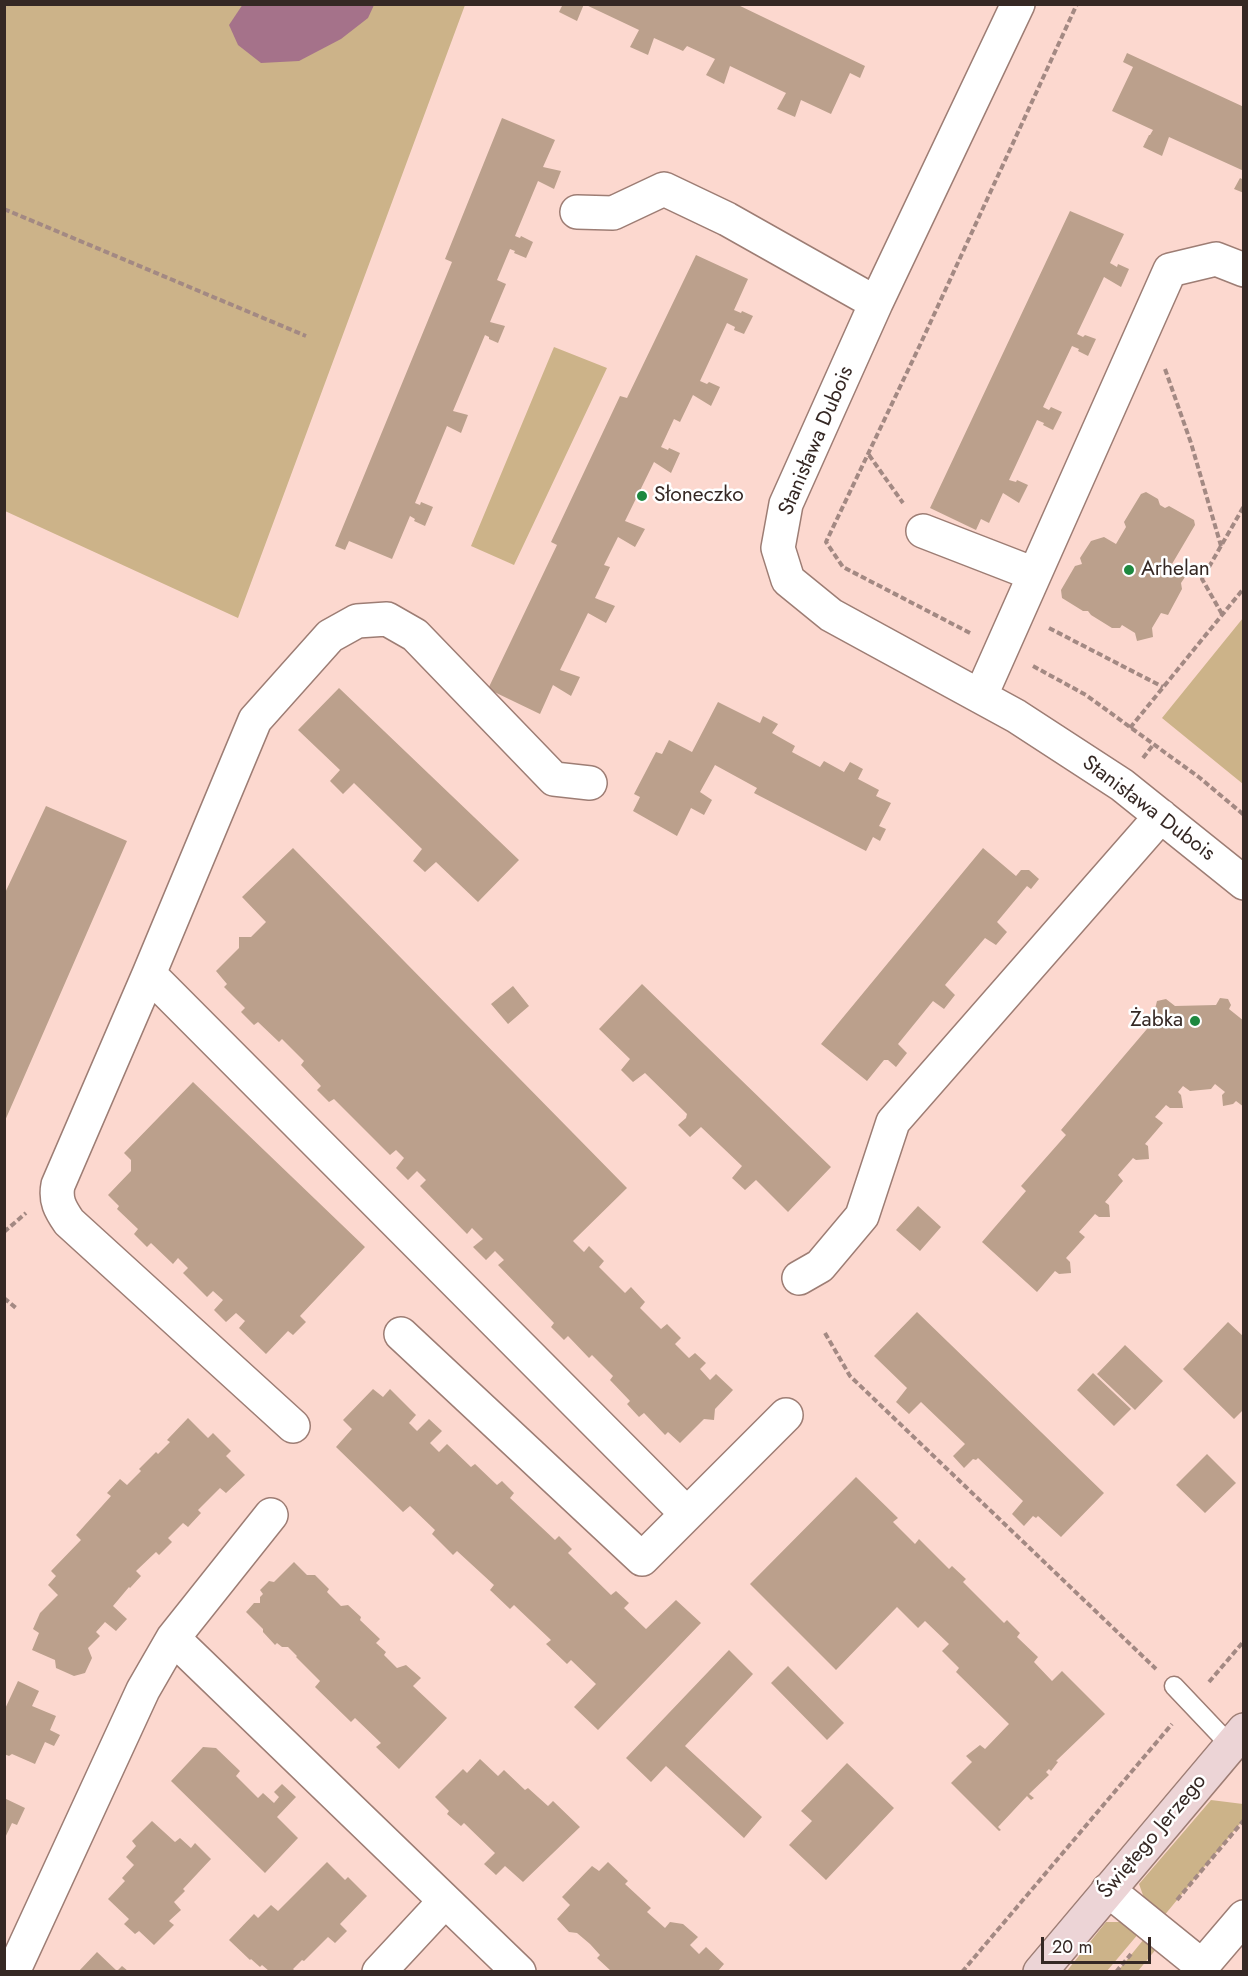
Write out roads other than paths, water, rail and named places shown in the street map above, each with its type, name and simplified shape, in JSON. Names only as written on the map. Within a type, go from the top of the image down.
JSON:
[{"type":"street","name":"Stanisława Dubois","points":[[1018,4],[876,303],[786,504],[778,548],[788,580],[831,615],[1016,716],[1122,785],[1244,883]]},
{"type":"street","points":[[577,212],[613,213],[664,189],[727,219],[876,303]]},
{"type":"street","points":[[981,695],[1170,270],[1216,258],[1244,270]]},
{"type":"street","points":[[923,531],[1034,574]]},
{"type":"street","points":[[293,1426],[69,1222],[61,1211],[56,1196],[58,1185],[255,720],[330,636],[357,621],[387,619],[415,635],[554,779],[590,783]]},
{"type":"street","points":[[799,1278],[820,1266],[862,1216],[893,1122],[1161,816]]},
{"type":"street","points":[[149,974],[686,1513]]},
{"type":"street","points":[[401,1334],[642,1559],[786,1415]]},
{"type":"street","points":[[13,1971],[143,1690],[173,1638],[271,1515]]},
{"type":"street","points":[[173,1638],[519,1971]]},
{"type":"street","name":"Świętego Jerzego","points":[[1040,1971],[1237,1737]]},
{"type":"street","points":[[1108,1890],[1199,1969],[1244,1917]]},
{"type":"street","points":[[379,1971],[445,1901]]},
{"type":"lane","points":[[1174,1686],[1190,1703],[1237,1737]]},
{"type":"place","name":"Słoneczko","points":[[642,496]]},
{"type":"place","name":"Arhelan","points":[[1129,570]]},
{"type":"place","name":"Żabka","points":[[1195,1021]]}]
